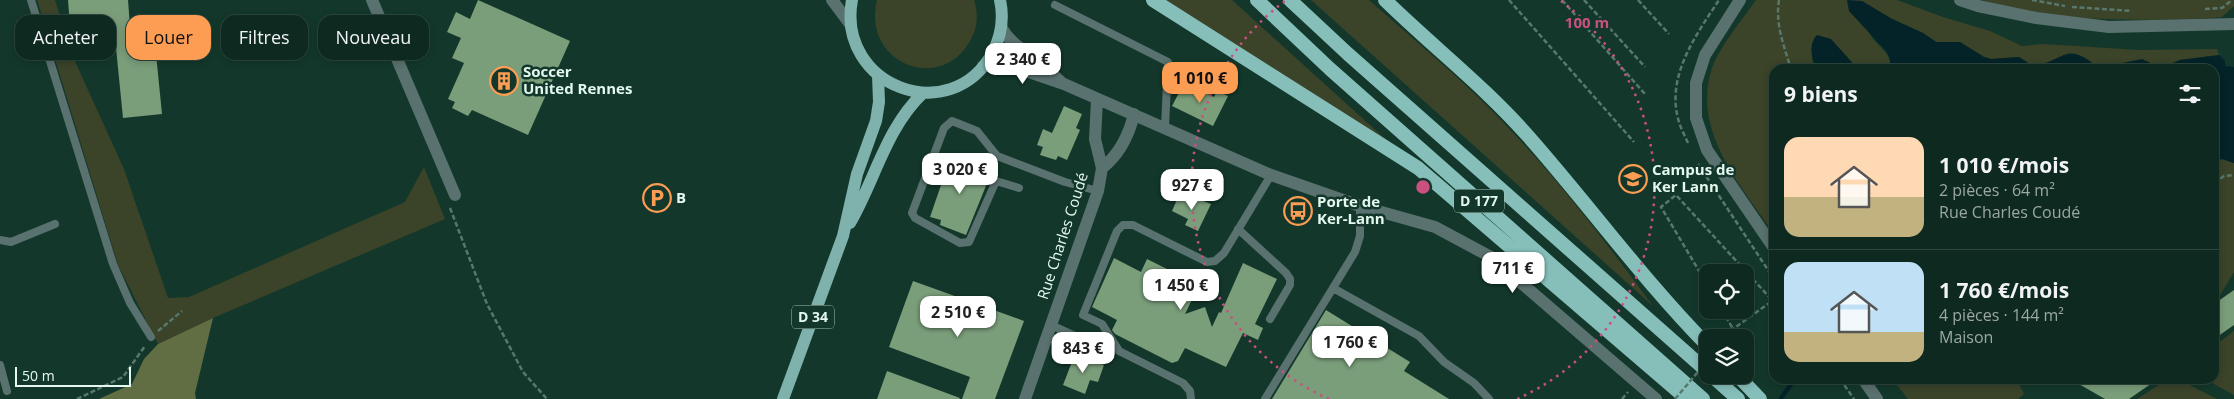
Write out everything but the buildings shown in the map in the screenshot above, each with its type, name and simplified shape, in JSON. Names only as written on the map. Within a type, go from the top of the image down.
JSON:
[{"type":"highway","points":[[1153,0],[1418,168],[1687,399]]},
{"type":"highway","name":"D 177","points":[[1257,0],[1330,69],[1703,399]]},
{"type":"highway","name":"D 177","points":[[1290,0],[1348,54],[1699,364]]},
{"type":"highway","points":[[1385,0],[1488,94],[1527,135],[1658,292],[1699,336]]},
{"type":"highway","points":[[1721,384],[1738,399]]},
{"type":"highway","points":[[1745,384],[1760,399]]},
{"type":"main road","points":[[852,0],[850,24],[856,47],[869,67],[894,86],[923,93],[946,90],[956,86],[975,74],[983,66],[995,48],[1001,27],[1000,0]]},
{"type":"main road","name":"D 34","points":[[783,399],[843,236],[857,174],[876,121],[879,102],[878,75]]},
{"type":"main road","name":"D 34","points":[[843,236],[865,197],[892,133],[906,112],[923,93]]},
{"type":"street","points":[[372,0],[455,195]]},
{"type":"street","points":[[832,0],[850,24]]},
{"type":"street","points":[[1740,0],[1705,55],[1696,83],[1696,118],[1707,150],[1769,241]]},
{"type":"street","points":[[1960,0],[1978,6],[2036,18],[2109,27],[2234,24]]},
{"type":"street","points":[[1001,27],[1021,50],[1064,84]]},
{"type":"street","points":[[983,66],[1000,64],[1011,66],[1064,84],[1271,175],[1360,206],[1435,227],[1491,257],[1656,399]]},
{"type":"street","name":"Rue Charles Coudé","points":[[1025,399],[1098,191],[1102,168],[1095,139],[1096,99]]},
{"type":"street","name":"Rue Charles Coudé","points":[[1102,168],[1113,160],[1124,144],[1134,114]]},
{"type":"street","points":[[1866,384],[1877,399]]},
{"type":"lane","points":[[31,0],[113,264],[130,303],[151,337]]},
{"type":"lane","points":[[1055,5],[1168,62],[1165,127]]},
{"type":"lane","points":[[1018,188],[996,181],[969,242],[960,244],[915,218],[912,213],[944,128],[952,122],[977,131],[997,156],[1065,182],[1098,191]]},
{"type":"lane","points":[[1191,399],[1190,391],[1183,383],[1119,351],[1102,324],[1083,314],[1117,231],[1123,225],[1133,226],[1207,262],[1215,261],[1224,253],[1271,175]]},
{"type":"lane","points":[[1265,399],[1355,252],[1360,236],[1360,206]]},
{"type":"lane","points":[[0,240],[10,242],[55,224]]},
{"type":"lane","points":[[1238,229],[1286,272],[1290,279],[1290,285],[1270,319]]},
{"type":"lane","points":[[1333,288],[1419,336],[1444,362],[1474,383],[1489,399]]},
{"type":"lane","points":[[1051,325],[1077,337],[1087,352]]},
{"type":"lane","points":[[0,365],[7,390]]},
{"type":"path","points":[[1509,0],[1634,142]]},
{"type":"path","points":[[1562,0],[1645,94]]},
{"type":"path","points":[[1584,0],[1645,67]]},
{"type":"path","points":[[1638,0],[1670,34]]},
{"type":"path","points":[[1779,0],[1777,13],[1781,38],[1789,64]]},
{"type":"path","points":[[2032,0],[2070,7],[2136,11]]},
{"type":"path","points":[[2200,10],[2222,8],[2232,0]]},
{"type":"path","points":[[2219,180],[2224,176],[2234,175]]},
{"type":"path","points":[[1699,271],[1661,207],[1676,195],[1740,264]]},
{"type":"path","points":[[450,208],[486,304],[523,372],[548,399]]},
{"type":"path","points":[[1754,279],[1769,296]]},
{"type":"path","points":[[1734,329],[1769,303]]},
{"type":"path","points":[[77,399],[122,378],[151,337],[182,311]]},
{"type":"path","points":[[1675,399],[1699,371]]},
{"type":"path","points":[[1844,384],[1854,399]]},
{"type":"green space","points":[[37,0],[55,0],[60,15],[42,15]]},
{"type":"green space","points":[[877,0],[974,0],[977,14],[972,37],[959,55],[943,65],[925,68],[908,65],[893,55],[881,41],[875,22]]},
{"type":"green space","points":[[1165,0],[1232,0],[1392,145]]},
{"type":"green space","points":[[1311,0],[1369,0],[1439,61],[1504,123],[1549,173],[1592,225],[1653,306]]},
{"type":"green space","points":[[1756,0],[1897,0],[1943,17],[1990,31],[2022,46],[2044,44],[2139,50],[2217,49],[2219,55],[2180,60],[2170,64],[2153,64],[2147,61],[2126,64],[2093,64],[2079,55],[2072,54],[2043,64],[2030,64],[2019,57],[1991,59],[1984,57],[1960,42],[1936,42],[1923,33],[1892,19],[1862,1],[1871,37],[1886,53],[1890,64],[1853,64],[1845,55],[1814,38],[1812,61],[1814,64],[1769,64],[1769,227],[1734,177],[1714,135],[1708,114],[1707,91],[1712,68],[1726,42]]},
{"type":"green space","points":[[1982,0],[2234,0],[2234,6],[2222,17],[2125,20],[2067,17],[2038,13]]},
{"type":"green space","points":[[55,60],[74,60],[124,169],[168,298],[189,297],[405,202],[424,167],[445,219],[213,318],[158,344],[118,265]]},
{"type":"green space","points":[[2222,159],[2234,163],[2234,272],[2219,296],[2219,160]]},
{"type":"green space","points":[[213,318],[195,393],[196,399],[99,399],[132,384],[144,359],[158,344]]},
{"type":"green space","points":[[2234,331],[2234,395],[2214,384],[2219,384],[2219,342]]},
{"type":"green space","points":[[1896,384],[2019,384],[2024,394],[2018,399],[1908,399]]},
{"type":"green space","points":[[2160,384],[2188,384],[2217,399],[2137,399]]},
{"type":"water","points":[[1847,0],[1862,1],[1892,19],[1923,33],[1936,42],[1960,42],[1984,57],[1991,59],[2019,57],[2030,64],[1890,64],[1886,51],[1849,11]]},
{"type":"water","points":[[1817,35],[1831,39],[1854,64],[1816,64],[1812,52],[1814,39]]},
{"type":"water","points":[[2071,54],[2087,59],[2093,64],[2044,64]]},
{"type":"water","points":[[2219,55],[2225,61],[2225,66],[2234,67],[2234,163],[2222,159],[2219,160],[2219,64],[2170,64],[2180,60]]},
{"type":"water","points":[[2142,59],[2152,64],[2118,64]]},
{"type":"waterway","points":[[1781,398],[1791,384]]},
{"type":"place","name":"Soccer United Rennes","points":[[504,81]]},
{"type":"place","name":"Campus de Ker Lann","points":[[1633,179]]},
{"type":"place","name":"B","points":[[657,198]]},
{"type":"place","name":"Porte de Ker-Lann","points":[[1298,211]]}]
